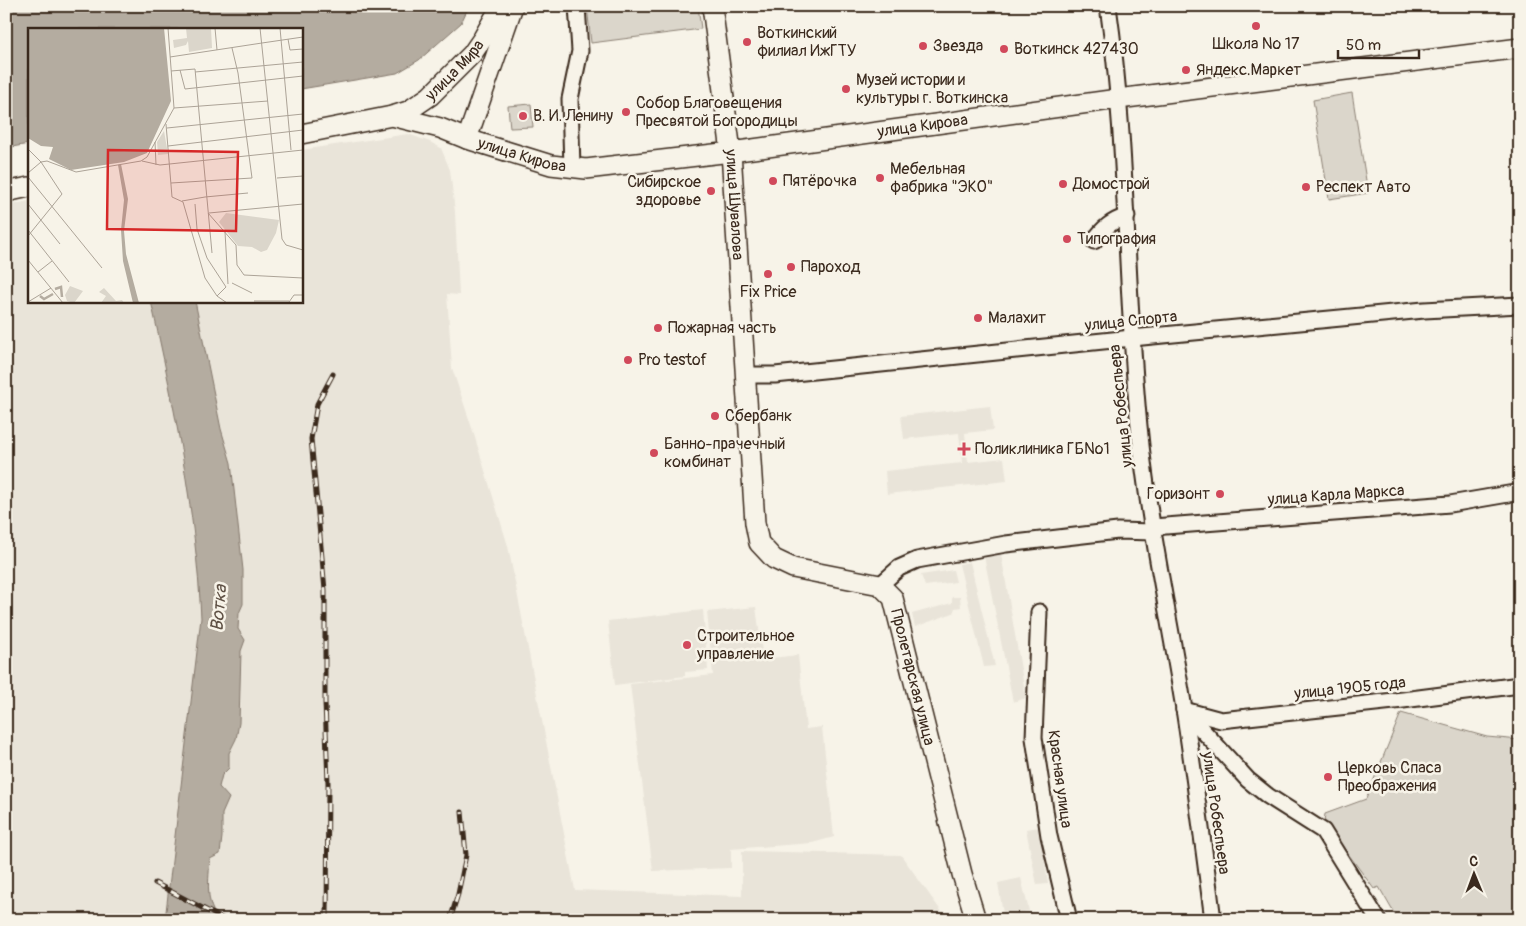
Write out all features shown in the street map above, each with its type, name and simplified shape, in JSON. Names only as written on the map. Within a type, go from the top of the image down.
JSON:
[{"type":"main road","name":"улица Мира","points":[[392,116],[408,111],[430,96],[459,69],[483,38],[501,6]]},
{"type":"main road","points":[[467,140],[513,6]]},
{"type":"main road","name":"улица Шувалова","points":[[712,6],[731,152],[746,375]]},
{"type":"main road","name":"улица Кирова","points":[[392,116],[440,128],[467,140],[551,165],[586,169],[731,152],[1118,99],[1520,48]]},
{"type":"main road","points":[[302,134],[392,116]]},
{"type":"main road","points":[[6,192],[28,187]]},
{"type":"main road","points":[[746,375],[754,522],[759,543],[774,559],[793,568],[880,585]]},
{"type":"main road","name":"Пролетарская улица","points":[[880,585],[893,598],[962,874],[976,920]]},
{"type":"street","points":[[572,168],[570,99],[580,51],[577,6]]},
{"type":"street","name":"улица Робеспьера","points":[[1108,6],[1114,50],[1127,216],[1132,338],[1139,428],[1153,529],[1184,710],[1213,920]]},
{"type":"street","points":[[1094,241],[1112,221],[1127,216]]},
{"type":"street","name":"улица Спорта","points":[[746,375],[775,375],[1424,310],[1520,305]]},
{"type":"street","name":"улица Карла Маркса","points":[[880,585],[899,568],[917,560],[1016,543],[1118,531],[1450,504],[1520,492]]},
{"type":"street","name":"Красная улица","points":[[1039,612],[1034,738],[1050,836],[1069,920]]},
{"type":"street","name":"улица 1905 года","points":[[1184,710],[1222,720],[1520,685]]},
{"type":"street","name":"улица Робеспьера","points":[[1184,710],[1248,780],[1268,796],[1323,831],[1378,920]]},
{"type":"shaded area","points":[[587,6],[698,6],[701,29],[591,43]]},
{"type":"shaded area","points":[[1352,93],[1368,193],[1329,199],[1313,100]]},
{"type":"shaded area","points":[[531,104],[533,127],[510,128],[508,106]]},
{"type":"shaded area","points":[[408,134],[441,148],[450,170],[455,212],[459,295],[447,294],[452,368],[508,546],[575,890],[742,896],[742,851],[901,855],[944,915],[945,920],[6,920],[6,206],[28,201],[28,302],[302,302],[302,150]]},
{"type":"shaded area","name":"Поликлиника ГБ№1","points":[[990,406],[993,430],[965,433],[968,462],[1004,458],[1007,481],[887,494],[885,471],[962,463],[959,433],[904,439],[901,416]]},
{"type":"shaded area","points":[[1001,554],[1026,698],[1013,702],[984,556]]},
{"type":"shaded area","points":[[970,562],[995,666],[984,667],[959,564]]},
{"type":"shaded area","points":[[953,570],[956,582],[925,586],[921,575]]},
{"type":"shaded area","points":[[952,597],[960,597],[961,607],[955,608],[953,613],[915,627],[912,614],[952,603]]},
{"type":"shaded area","points":[[756,607],[763,659],[798,655],[806,729],[822,727],[834,837],[812,843],[731,849],[731,868],[653,871],[630,684],[713,675],[707,612]]},
{"type":"shaded area","name":"Строительное управление","points":[[703,610],[708,670],[685,672],[685,676],[615,685],[608,621]]},
{"type":"shaded area","points":[[1401,713],[1487,737],[1520,740],[1520,920],[1398,920],[1379,887],[1374,889],[1324,821],[1325,814],[1366,799]]},
{"type":"shaded area","points":[[1040,827],[1048,884],[1037,885],[1026,829]]},
{"type":"shaded area","points":[[1021,878],[1029,911],[1018,913],[1019,920],[1004,920],[998,883]]},
{"type":"water","points":[[6,6],[469,6],[461,23],[419,60],[397,73],[302,89],[302,28],[28,28],[28,144],[6,148]]},
{"type":"water","name":"Вотка","points":[[151,302],[195,302],[221,429],[231,463],[243,570],[243,604],[239,613],[238,629],[245,640],[241,651],[239,723],[236,739],[229,753],[229,768],[222,775],[219,787],[229,798],[222,814],[220,854],[210,859],[209,874],[210,899],[215,914],[220,920],[165,920],[201,618],[189,499],[168,379]]},
{"type":"railway","points":[[327,920],[328,783],[325,702],[325,590],[311,439],[317,404],[333,374]]},
{"type":"railway","points":[[450,920],[458,894],[466,855],[462,812]]},
{"type":"railway","points":[[155,883],[225,920]]},
{"type":"place","name":"Школа № 17","points":[[1256,26]]},
{"type":"place","name":"Воткинский филиал ИжГТУ","points":[[747,42]]},
{"type":"place","name":"Звезда","points":[[923,46]]},
{"type":"place","name":"Воткинск 427430","points":[[1004,49]]},
{"type":"place","name":"Яндекс.Маркет","points":[[1186,70]]},
{"type":"place","name":"Музей истории и культуры г. Воткинска","points":[[846,89]]},
{"type":"place","name":"Собор Благовещения Пресвятой Богородицы","points":[[626,112]]},
{"type":"place","name":"В. И. Ленину","points":[[523,116]]},
{"type":"place","name":"Мебельная фабрика \"ЭКО\"","points":[[880,178]]},
{"type":"place","name":"Пятёрочка","points":[[773,181]]},
{"type":"place","name":"Домострой","points":[[1063,184]]},
{"type":"place","name":"Респект Авто","points":[[1306,187]]},
{"type":"place","name":"Сибирское здоровье","points":[[711,191]]},
{"type":"place","name":"Типография","points":[[1067,239]]},
{"type":"place","name":"Пароход","points":[[791,267]]},
{"type":"place","name":"Fix Price","points":[[768,274]]},
{"type":"place","name":"Малахит","points":[[978,318]]},
{"type":"place","name":"Пожарная часть","points":[[658,328]]},
{"type":"place","name":"Pro testof","points":[[628,360]]},
{"type":"place","name":"Сбербанк","points":[[715,416]]},
{"type":"place","name":"Поликлиника ГБ№1","points":[[964,449]]},
{"type":"place","name":"Банно-прачечный комбинат","points":[[654,453]]},
{"type":"place","name":"Горизонт","points":[[1220,494]]},
{"type":"place","name":"Строительное управление","points":[[687,645]]},
{"type":"place","name":"Церковь Спаса Преображения","points":[[1328,777]]}]
